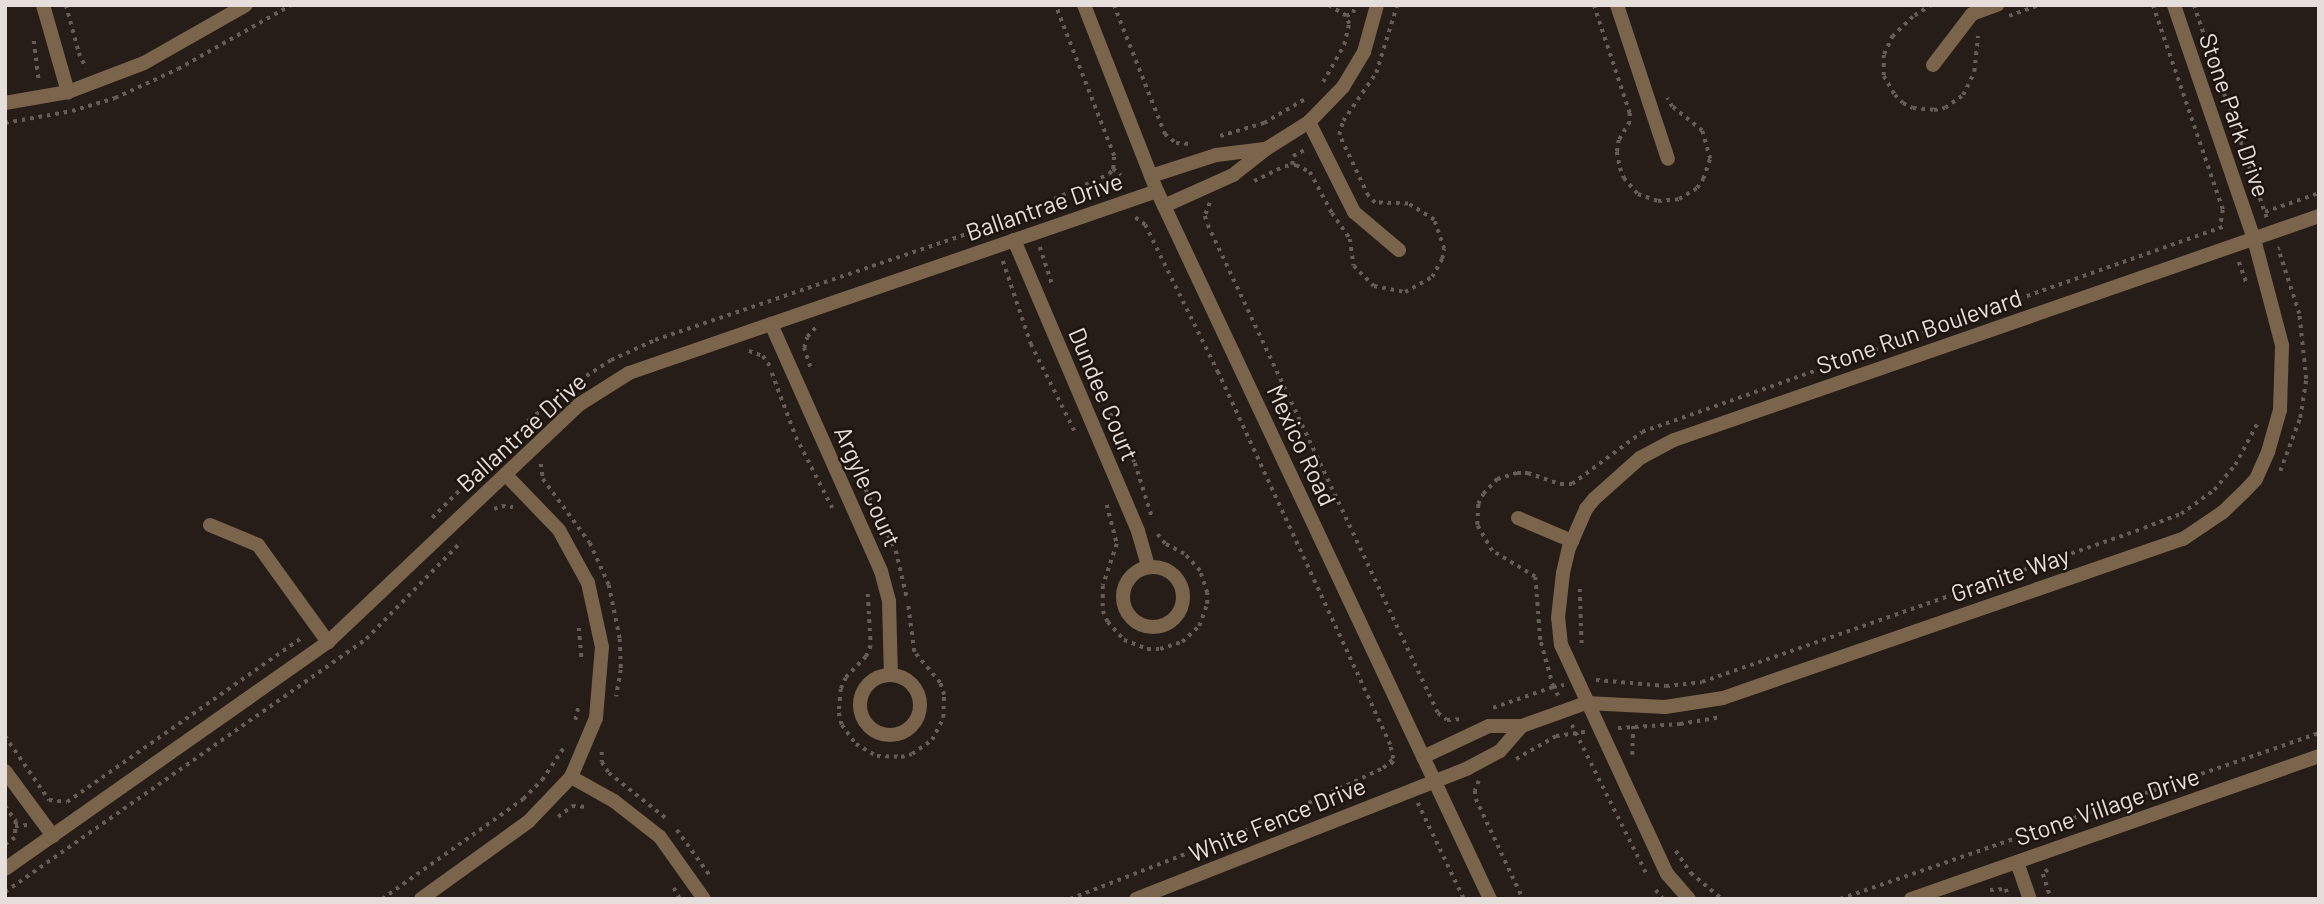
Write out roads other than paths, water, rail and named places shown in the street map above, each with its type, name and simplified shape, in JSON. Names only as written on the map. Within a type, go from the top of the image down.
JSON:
[{"type":"street","points":[[43,5],[68,92]]},
{"type":"street","points":[[5,103],[68,92],[144,63],[246,5]]},
{"type":"street","name":"Mexico Road","points":[[1084,5],[1157,191],[1490,899]]},
{"type":"street","points":[[1164,206],[1233,175],[1266,149],[1310,122],[1343,87],[1364,52],[1377,5]]},
{"type":"street","points":[[1616,5],[1668,159]]},
{"type":"street","points":[[1933,65],[1972,14],[1997,5]]},
{"type":"street","name":"Stone Park Drive","points":[[2174,5],[2254,239]]},
{"type":"street","points":[[1310,122],[1354,212],[1399,250]]},
{"type":"street","points":[[1151,176],[1216,155],[1266,149]]},
{"type":"street","name":"Ballantrae Drive","points":[[5,869],[328,642],[580,404],[629,373],[1157,191]]},
{"type":"street","name":"Stone Run Boulevard","points":[[1586,703],[1561,645],[1558,618],[1560,587],[1572,541],[1586,509],[1615,478],[1640,458],[1674,440],[2319,216]]},
{"type":"street","name":"Granite Way","points":[[1423,757],[1489,726],[1522,726],[1586,703],[1665,707],[1723,698],[2183,539],[2223,512],[2256,479],[2268,452],[2280,410],[2282,345],[2254,239]]},
{"type":"street","name":"Dundee Court","points":[[1014,240],[1138,531],[1147,568]]},
{"type":"street","name":"Argyle Court","points":[[771,324],[881,571],[890,601],[891,675]]},
{"type":"street","points":[[421,899],[529,821],[571,777],[596,718],[602,647],[588,583],[559,530],[506,475]]},
{"type":"street","points":[[1518,518],[1572,541]]},
{"type":"street","points":[[210,526],[258,545],[328,642]]},
{"type":"street","points":[[1147,568],[1167,571],[1181,586],[1182,607],[1169,623],[1159,627],[1140,625],[1126,612],[1123,603],[1125,584],[1138,571],[1147,568]]},
{"type":"street","points":[[891,675],[905,678],[913,685],[921,704],[914,723],[906,730],[887,735],[878,732],[864,719],[860,701],[868,684],[876,678],[891,675]]},
{"type":"street","points":[[1586,703],[1667,874],[1689,899]]},
{"type":"street","name":"Granite Way","points":[[1435,781],[1500,751],[1522,726]]},
{"type":"street","name":"Stone Village Drive","points":[[1911,899],[2319,755]]},
{"type":"street","points":[[5,771],[53,835]]},
{"type":"street","points":[[571,777],[614,801],[660,837],[704,899]]},
{"type":"street","name":"White Fence Drive","points":[[1136,899],[1435,781]]},
{"type":"street","points":[[2017,862],[2030,899]]}]
